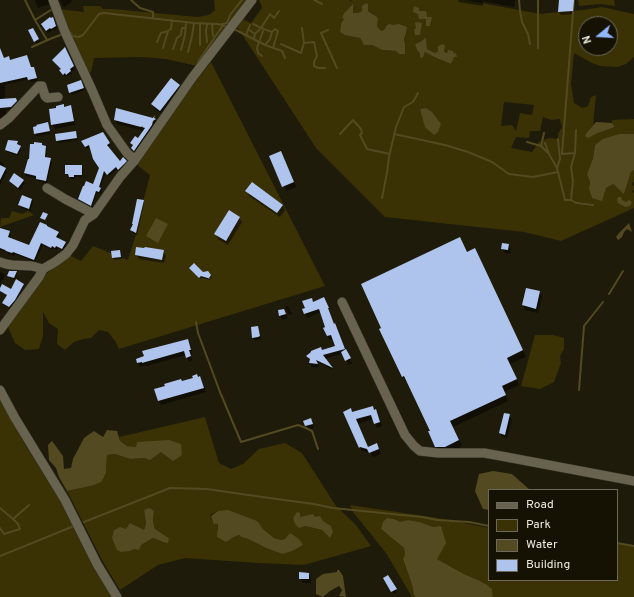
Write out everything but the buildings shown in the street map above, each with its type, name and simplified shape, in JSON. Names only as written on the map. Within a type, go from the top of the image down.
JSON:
[{"type":"street","points":[[53,0],[65,32],[107,125],[127,153],[134,160]]},
{"type":"street","points":[[0,330],[43,270],[66,254],[85,220],[94,214],[192,78],[252,0]]},
{"type":"street","points":[[0,125],[9,118],[39,86],[42,86],[44,96],[47,98],[58,97]]},
{"type":"street","points":[[47,188],[94,214]]},
{"type":"street","points":[[0,262],[12,265],[32,266],[43,270]]},
{"type":"street","points":[[342,302],[406,435],[414,446],[420,451],[438,453],[484,453],[634,481]]},
{"type":"street","points":[[0,390],[64,500],[97,564],[117,597]]},
{"type":"green space","points":[[214,0],[250,0],[197,66],[166,59],[143,57],[94,58],[91,72],[87,75],[58,9],[84,12],[83,6],[100,6],[103,9],[197,17],[209,15],[215,10]]},
{"type":"green space","points":[[259,0],[350,0],[349,2],[352,0],[465,0],[541,14],[602,7],[634,14],[634,57],[626,64],[618,67],[600,66],[579,56],[618,56],[618,16],[578,16],[578,55],[574,53],[571,84],[574,103],[582,108],[588,106],[591,97],[596,95],[593,125],[587,132],[587,138],[615,127],[612,120],[634,119],[634,134],[619,134],[595,145],[593,158],[587,174],[590,182],[589,188],[606,188],[613,184],[624,193],[631,172],[634,170],[634,182],[632,185],[634,186],[634,190],[632,191],[634,193],[634,208],[561,241],[524,232],[385,217],[316,148],[236,25],[240,18],[251,23],[262,8]],"holes":[[[352,5],[353,13],[362,11],[372,13],[378,21],[377,26],[382,31],[386,29],[407,27],[404,39],[405,44],[396,51],[382,50],[372,45],[364,44],[360,38],[340,32],[341,23],[344,19],[342,18],[344,13]],[[426,37],[427,49],[435,53],[438,51],[444,51],[454,54],[451,64],[425,52],[423,58],[415,44],[422,41]],[[504,102],[534,105],[532,115],[520,113],[516,131],[512,125],[501,126]],[[543,117],[551,120],[560,119],[562,127],[558,134],[558,139],[549,138],[539,142],[532,152],[511,148],[516,137],[529,138],[530,131],[540,131]]]},
{"type":"green space","points":[[578,0],[614,0],[615,6],[600,4],[579,6]]},
{"type":"green space","points":[[211,62],[325,286],[119,349],[108,332],[99,330],[91,338],[74,342],[65,350],[57,344],[58,329],[49,323],[43,312],[43,336],[39,349],[25,350],[15,343],[8,327],[46,274],[69,255],[81,261],[93,246],[128,260],[136,234],[135,233],[150,175],[132,161]]},
{"type":"green space","points":[[12,211],[22,214],[28,211],[34,215],[0,227],[1,218],[9,218]]},
{"type":"green space","points":[[535,335],[553,335],[564,338],[564,349],[560,356],[561,363],[554,382],[540,389],[521,386]]},
{"type":"green space","points":[[0,396],[22,439],[61,502],[114,597],[0,597]]},
{"type":"green space","points":[[205,417],[219,463],[231,469],[243,464],[259,449],[285,443],[302,453],[336,506],[356,525],[371,546],[304,565],[185,558],[158,565],[120,590],[102,560],[67,491],[91,486],[106,473],[107,455],[115,454],[130,459],[145,458],[161,452],[182,455],[127,446],[120,441],[119,437]],"holes":[[[144,511],[154,511],[153,521],[155,529],[169,538],[163,542],[153,538],[130,551],[114,541],[112,538],[126,529],[144,530],[146,524]],[[218,511],[261,526],[274,538],[282,540],[286,538],[282,554],[239,535],[232,538],[217,529],[218,525],[216,523],[214,524],[210,515]],[[300,513],[300,517],[315,517],[330,538],[322,530],[305,526],[293,518]]]},
{"type":"green space","points":[[350,505],[438,518],[488,528],[488,581],[618,581],[618,544],[634,546],[634,597],[493,597],[492,589],[437,559],[433,527],[420,522],[408,520],[400,523],[394,519],[381,529],[404,548],[405,554],[403,559],[414,595],[416,597],[412,597],[386,553],[353,512]]},
{"type":"water","points":[[366,3],[368,4],[368,11],[377,17],[377,26],[382,31],[387,25],[390,24],[399,24],[407,27],[404,39],[405,54],[399,54],[396,51],[382,50],[372,45],[364,45],[360,38],[345,35],[340,32],[341,23],[344,19],[342,18],[344,13],[353,4],[353,13],[358,13],[362,11],[362,6]]},
{"type":"water","points":[[414,6],[419,8],[419,11],[426,11],[427,17],[432,17],[430,26],[426,26],[426,19],[419,19],[418,14],[413,12]]},
{"type":"water","points":[[415,23],[422,23],[420,35],[415,35]]},
{"type":"water","points":[[426,37],[427,49],[435,53],[438,51],[438,46],[443,44],[445,46],[444,51],[447,53],[448,50],[453,51],[454,54],[456,53],[457,57],[454,57],[451,64],[425,52],[423,58],[420,57],[420,53],[415,44],[422,41]]},
{"type":"water","points":[[426,108],[432,112],[441,124],[438,132],[434,135],[425,127],[420,109]]},
{"type":"water","points":[[596,122],[612,123],[615,127],[588,138],[585,136],[587,132]]},
{"type":"water","points":[[619,134],[634,134],[634,170],[631,172],[624,194],[613,184],[606,188],[602,201],[592,198],[589,188],[590,182],[587,174],[593,158],[595,145],[603,139]]},
{"type":"water","points":[[618,197],[621,197],[622,200],[626,202],[629,200],[632,202],[630,206],[625,207],[618,203]]},
{"type":"water","points":[[156,218],[168,224],[158,243],[146,236]]},
{"type":"water","points":[[629,223],[632,232],[627,229],[618,240],[616,237]]},
{"type":"water","points":[[107,430],[117,431],[120,441],[127,446],[136,447],[137,442],[169,440],[181,444],[182,455],[173,461],[161,452],[150,460],[145,458],[130,459],[115,454],[107,455],[106,473],[101,482],[91,486],[67,491],[56,468],[49,460],[48,445],[52,441],[63,456],[64,469],[71,468],[73,459],[84,438],[94,431],[103,437]]},
{"type":"water","points":[[493,471],[512,474],[529,489],[488,489],[488,510],[483,509],[475,491],[479,474]]},
{"type":"water","points":[[149,508],[154,511],[153,521],[155,529],[169,538],[168,543],[153,538],[141,545],[139,550],[134,549],[121,552],[117,550],[112,538],[114,530],[120,527],[126,529],[130,523],[144,530],[146,524],[144,510]]},
{"type":"water","points":[[228,510],[257,521],[263,529],[274,538],[282,540],[290,533],[299,539],[303,545],[282,554],[239,535],[226,542],[217,537],[218,525],[216,523],[214,525],[211,516],[218,511]]},
{"type":"water","points":[[297,512],[300,513],[300,517],[313,514],[315,517],[320,516],[323,521],[331,526],[333,532],[330,538],[322,530],[305,526],[299,528],[295,524],[293,518]]},
{"type":"water","points":[[387,518],[400,522],[408,520],[420,522],[433,527],[441,526],[446,543],[437,559],[487,585],[492,589],[493,597],[416,597],[414,595],[403,559],[405,554],[404,548],[381,529],[383,522]]},
{"type":"water","points":[[337,570],[339,570],[343,576],[346,597],[339,596],[342,590],[339,586],[323,597],[316,594],[316,579],[323,574],[337,572]]},
{"type":"waterway","points":[[25,0],[47,40]]},
{"type":"waterway","points":[[131,0],[140,8],[153,12],[153,18]]},
{"type":"waterway","points":[[222,24],[227,23],[230,15],[242,0]]},
{"type":"waterway","points":[[314,0],[322,4]]},
{"type":"waterway","points":[[519,0],[522,22],[528,34],[530,44]]},
{"type":"waterway","points":[[538,0],[538,48]]},
{"type":"waterway","points":[[574,0],[562,154],[575,153]]},
{"type":"waterway","points":[[35,20],[51,10]]},
{"type":"waterway","points":[[273,48],[278,31],[275,29],[272,32],[261,28],[270,14],[274,18],[279,11]]},
{"type":"waterway","points":[[68,33],[71,33],[72,36],[79,37],[83,35],[99,14],[104,13],[194,23],[218,24],[225,26]]},
{"type":"waterway","points":[[163,48],[168,31],[171,29],[172,20]]},
{"type":"waterway","points":[[181,50],[185,35],[186,22]]},
{"type":"waterway","points":[[188,52],[194,23]]},
{"type":"waterway","points":[[200,24],[200,45]]},
{"type":"waterway","points":[[207,24],[207,42]]},
{"type":"waterway","points":[[212,24],[213,36]]},
{"type":"waterway","points":[[253,24],[261,28],[255,34]]},
{"type":"waterway","points":[[198,62],[223,25]]},
{"type":"waterway","points":[[246,35],[250,25]]},
{"type":"waterway","points":[[173,49],[177,38],[181,35],[182,28],[186,28]]},
{"type":"waterway","points":[[281,44],[301,53],[304,43],[302,28]]},
{"type":"waterway","points":[[234,29],[265,45],[282,51],[285,58]]},
{"type":"waterway","points":[[248,29],[255,34],[254,38]]},
{"type":"waterway","points":[[328,30],[321,33],[337,68]]},
{"type":"waterway","points":[[157,42],[161,33],[168,31]]},
{"type":"waterway","points":[[262,56],[258,53],[257,48],[263,31]]},
{"type":"waterway","points":[[265,45],[270,39],[272,32]]},
{"type":"waterway","points":[[32,47],[63,34]]},
{"type":"waterway","points":[[304,43],[314,42],[317,56],[314,66],[318,68],[325,68]]},
{"type":"waterway","points":[[382,198],[396,127],[404,107],[413,102],[418,93]]},
{"type":"waterway","points":[[340,134],[353,120],[361,129],[362,133],[360,135],[367,149],[390,154]]},
{"type":"waterway","points":[[571,200],[573,181],[571,167],[575,153],[576,130]]},
{"type":"waterway","points":[[541,146],[544,133]]},
{"type":"waterway","points":[[394,134],[445,145],[468,152],[492,162],[509,174],[533,177],[558,172]]},
{"type":"waterway","points":[[557,168],[560,159],[558,139]]},
{"type":"waterway","points":[[527,142],[541,146],[548,153]]},
{"type":"waterway","points":[[545,143],[557,168],[565,200],[593,205]]},
{"type":"waterway","points":[[609,294],[623,271]]},
{"type":"waterway","points":[[579,390],[584,326],[603,302]]},
{"type":"waterway","points":[[196,322],[198,333],[220,392],[241,442],[298,425],[312,431],[318,449]]},
{"type":"waterway","points":[[84,522],[170,488],[207,489],[333,508],[422,517],[437,520],[469,522],[488,526]]},
{"type":"waterway","points":[[0,508],[13,519],[29,505]]},
{"type":"waterway","points":[[0,528],[4,534],[20,529],[18,524],[13,519]]},
{"type":"waterway","points":[[0,556],[74,526]]},
{"type":"waterway","points":[[618,543],[634,546]]}]
